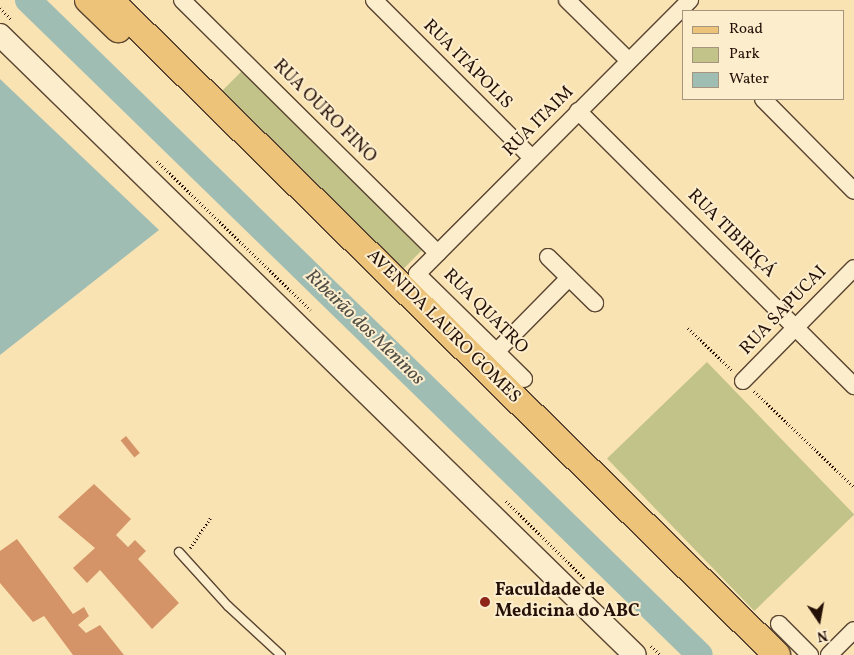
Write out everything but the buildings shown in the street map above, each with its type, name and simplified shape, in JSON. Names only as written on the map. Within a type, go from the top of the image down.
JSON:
[{"type":"main road","name":"AVENIDA LAURO GOMES","points":[[88,0],[755,655]]},
{"type":"main road","name":"AVENIDA LAURO GOMES","points":[[110,0],[777,655]]},
{"type":"main road","points":[[0,34],[635,655]]},
{"type":"street","name":"RUA OURO FINO","points":[[182,0],[438,253]]},
{"type":"street","name":"RUA ITÁPOLIS","points":[[374,0],[532,158]]},
{"type":"street","points":[[567,0],[628,60]]},
{"type":"street","name":"RUA ITAIM","points":[[417,274],[628,60],[680,15]]},
{"type":"street","points":[[764,100],[854,191]]},
{"type":"street","name":"RUA TIBIRIÇÁ","points":[[578,111],[798,327],[854,386]]},
{"type":"street","points":[[548,258],[595,303]]},
{"type":"street","name":"RUA SAPUCAI","points":[[743,381],[854,268]]},
{"type":"street","name":"RUA QUATRO","points":[[417,274],[524,380]]},
{"type":"street","points":[[496,352],[569,278]]},
{"type":"street","points":[[779,624],[810,655]]},
{"type":"street","points":[[829,655],[854,630]]},
{"type":"lane","points":[[182,554],[228,606],[281,655]]},
{"type":"path","points":[[688,328],[854,487]]},
{"type":"path","points":[[182,554],[212,517]]},
{"type":"green space","points":[[243,70],[423,250],[399,273],[220,93]]},
{"type":"green space","points":[[707,362],[854,514],[754,611],[607,459]]},
{"type":"water","points":[[0,79],[159,230],[0,355]]},
{"type":"waterway","name":"Ribeirão dos Meninos","points":[[28,0],[700,655]]},
{"type":"place","name":"Faculdade de Medicina do ABC","points":[[485,602]]}]
